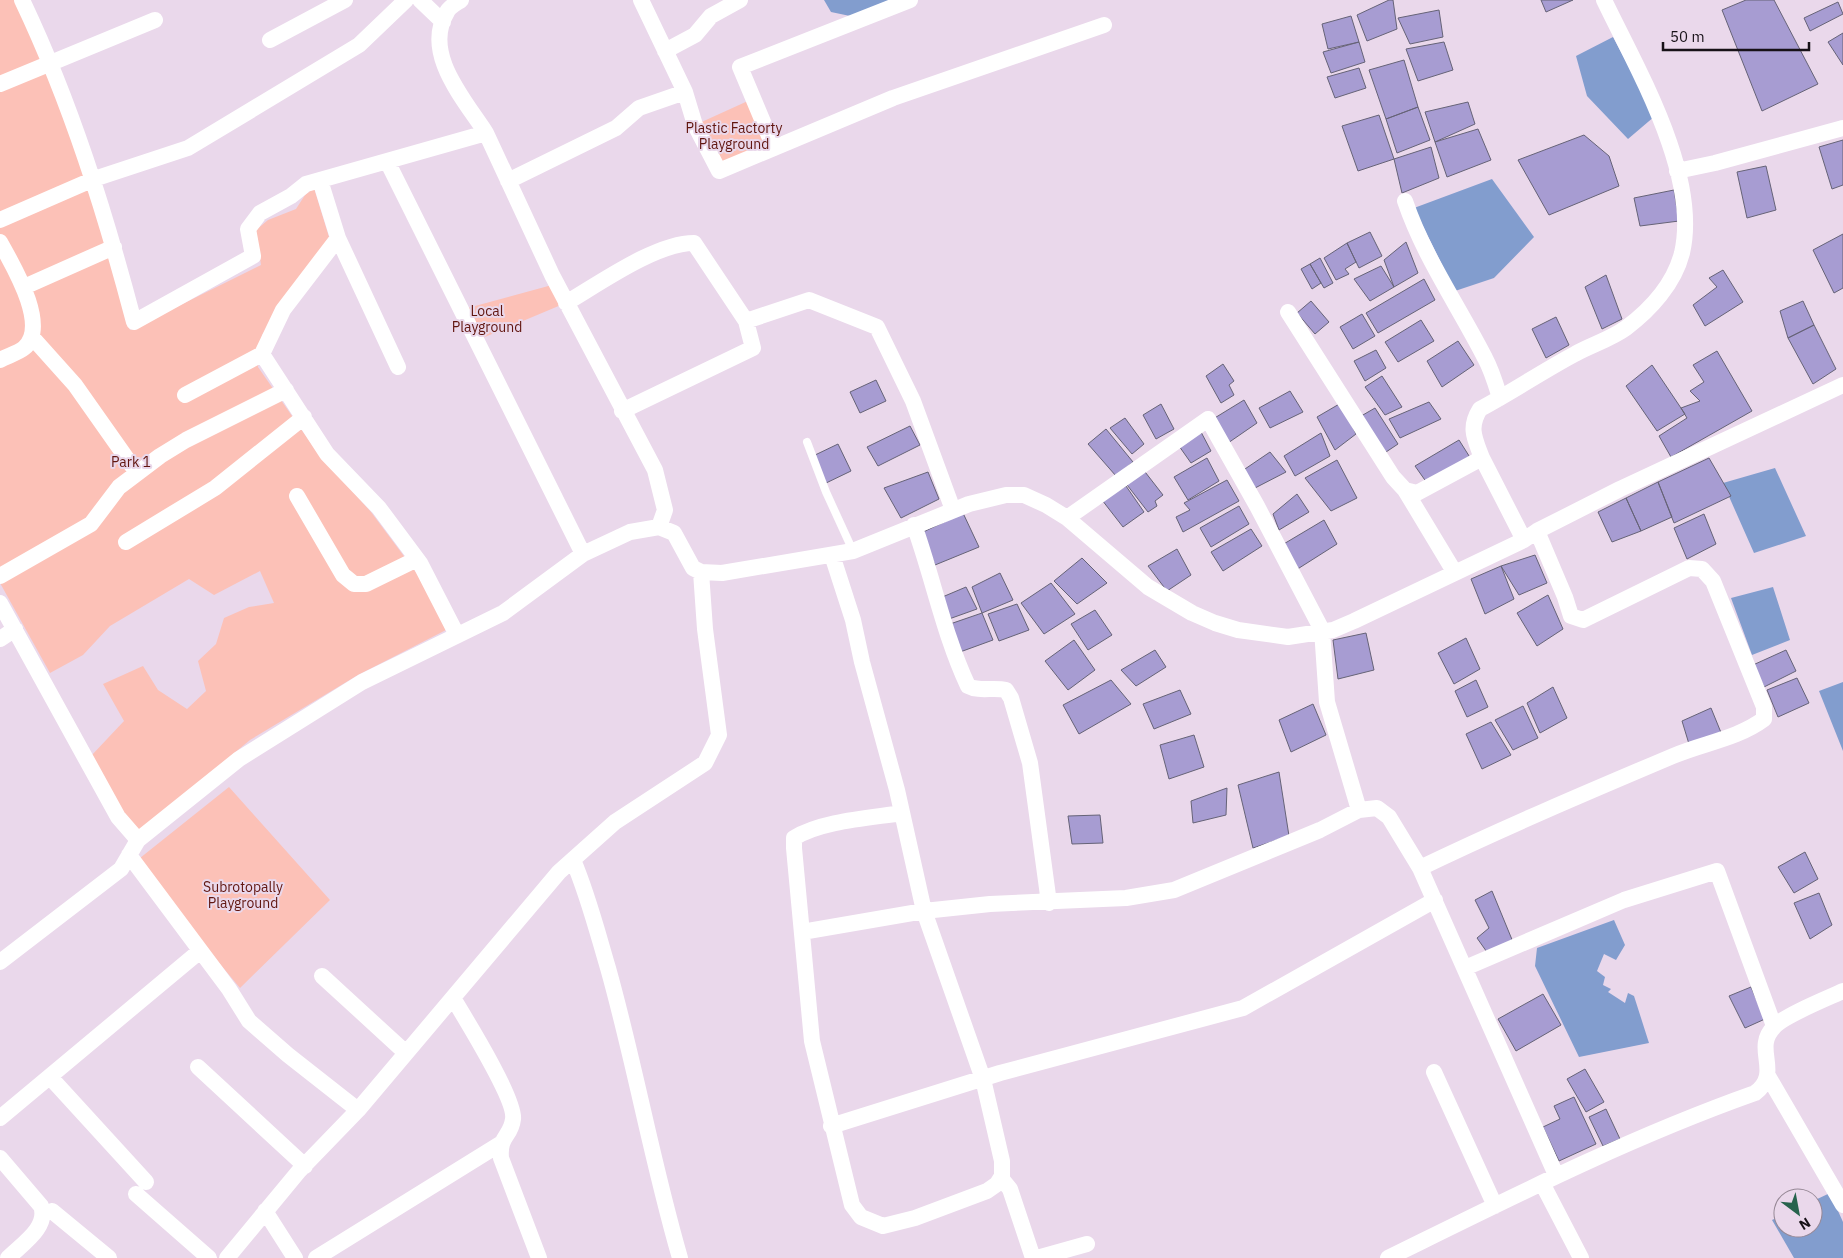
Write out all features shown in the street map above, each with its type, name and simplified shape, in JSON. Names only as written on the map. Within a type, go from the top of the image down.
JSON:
[{"type":"street","points":[[22,0],[50,64],[94,179],[134,322],[253,256],[248,229],[260,213],[291,196],[306,184],[486,132]]},
{"type":"street","points":[[270,40],[345,0]]},
{"type":"street","points":[[0,220],[94,179],[188,148],[359,45],[406,0]]},
{"type":"street","points":[[420,0],[442,22]]},
{"type":"street","points":[[461,0],[447,10],[439,31],[445,70],[486,132],[566,303],[655,470],[662,490],[665,510],[659,526]]},
{"type":"street","points":[[641,0],[685,92],[695,125],[719,171],[893,98],[1104,25]]},
{"type":"street","points":[[665,51],[694,35],[711,16],[740,0]]},
{"type":"street","points":[[774,148],[740,67],[910,0]]},
{"type":"street","points":[[1420,868],[1489,834],[1684,752],[1750,729],[1764,719],[1764,707],[1755,684],[1712,581],[1702,570],[1690,568],[1583,620],[1571,616],[1565,597],[1531,536],[1482,458],[1473,434],[1473,420],[1480,409],[1574,354],[1625,330],[1650,308],[1670,281],[1681,254],[1686,226],[1682,186],[1657,108],[1604,0]]},
{"type":"street","points":[[0,84],[155,20]]},
{"type":"street","points":[[508,181],[616,128],[639,108],[685,92]]},
{"type":"street","points":[[1676,171],[1715,163],[1843,128]]},
{"type":"street","points":[[388,161],[583,554]]},
{"type":"street","points":[[320,180],[338,238],[398,367]]},
{"type":"street","points":[[1404,201],[1427,255],[1486,359],[1500,398]]},
{"type":"street","points":[[185,394],[262,354],[284,310],[338,238]]},
{"type":"street","points":[[0,242],[24,287],[34,328],[32,338],[24,348],[0,360]]},
{"type":"street","points":[[566,303],[656,252],[679,243],[694,243],[746,321],[753,348],[622,411]]},
{"type":"street","points":[[24,287],[114,247]]},
{"type":"street","points":[[746,321],[808,300],[877,327],[913,401],[953,510]]},
{"type":"street","points":[[1288,312],[1393,477],[1405,490],[1455,573]]},
{"type":"street","points":[[32,338],[74,384],[137,473]]},
{"type":"street","points":[[262,354],[327,454],[379,508],[417,560],[457,635]]},
{"type":"street","points":[[0,962],[121,869],[138,840],[239,759],[362,682],[503,613],[583,554],[630,532],[659,526],[674,534],[693,568],[701,572],[722,573],[853,551],[914,524],[953,510],[1006,495],[1024,495],[1046,505],[1067,518],[1148,587],[1192,613],[1238,630],[1288,637],[1322,630],[1333,630],[1354,622],[1531,536],[1635,482],[1843,385]]},
{"type":"street","points":[[0,576],[91,524],[119,487],[186,440],[286,390]]},
{"type":"street","points":[[126,542],[214,488],[304,417]]},
{"type":"street","points":[[1067,518],[1208,419],[1257,506],[1322,630],[1327,702],[1359,810]]},
{"type":"street","points":[[1405,490],[1416,494],[1426,490],[1482,458]]},
{"type":"street","points":[[297,496],[344,575],[354,584],[366,584],[417,560]]},
{"type":"street","points":[[914,524],[932,576],[937,598],[968,686],[973,689],[997,688],[1006,690],[1011,698],[1030,763],[1049,903]]},
{"type":"street","points":[[832,554],[853,620],[902,813],[924,911],[983,1079],[1002,1160],[1001,1178],[1010,1189],[1033,1258]]},
{"type":"street","points":[[227,1258],[265,1211],[358,1110],[559,872],[622,817],[705,763],[719,735],[705,629],[701,572]]},
{"type":"street","points":[[0,602],[118,817],[138,840]]},
{"type":"street","points":[[0,639],[15,629]]},
{"type":"street","points":[[802,932],[924,911],[990,904],[1049,903],[1126,898],[1174,890],[1320,830],[1359,810],[1378,808],[1390,817],[1420,868],[1435,900],[1465,968],[1581,1258]]},
{"type":"street","points":[[902,813],[840,823],[802,833],[794,838],[812,1041],[852,1205],[861,1217],[883,1226],[938,1210],[987,1191],[997,1184],[1002,1176]]},
{"type":"street","points":[[129,855],[229,990],[249,1021],[288,1055],[358,1110]]},
{"type":"street","points":[[572,860],[585,889],[614,989],[664,1204],[680,1258]]},
{"type":"street","points":[[1465,968],[1624,900],[1717,871],[1774,1026]]},
{"type":"street","points":[[832,1126],[983,1079],[1242,1008],[1435,900]]},
{"type":"street","points":[[0,1118],[200,951]]},
{"type":"street","points":[[322,976],[406,1053]]},
{"type":"street","points":[[1843,991],[1774,1026],[1767,1037],[1765,1052],[1768,1076],[1843,1204]]},
{"type":"street","points":[[316,1258],[500,1144],[510,1128],[513,1119],[513,1109],[488,1057],[453,998]]},
{"type":"street","points":[[198,1067],[305,1166]]},
{"type":"street","points":[[1434,1072],[1495,1206]]},
{"type":"street","points":[[1388,1258],[1549,1179],[1682,1120],[1755,1093],[1764,1086],[1768,1076]]},
{"type":"street","points":[[50,1077],[142,1188],[209,1258]]},
{"type":"street","points":[[500,1144],[501,1158],[539,1258]]},
{"type":"street","points":[[0,1158],[40,1206],[44,1214],[41,1225],[8,1258]]},
{"type":"street","points":[[52,1211],[109,1258]]},
{"type":"street","points":[[265,1211],[295,1258]]},
{"type":"street","points":[[1037,1258],[1087,1244]]},
{"type":"lane","points":[[807,442],[826,492],[853,551]]},
{"type":"green space","name":"Park 1","points":[[0,0],[16,0],[28,24],[93,195],[130,330],[261,265],[256,230],[268,220],[296,209],[305,195],[314,188],[329,237],[262,335],[258,367],[317,452],[371,512],[421,579],[446,630],[358,675],[250,740],[140,831],[121,812],[91,756],[124,721],[103,684],[143,666],[158,690],[187,709],[206,691],[198,661],[216,644],[224,618],[249,607],[274,603],[260,571],[214,595],[189,579],[110,626],[83,655],[50,673],[0,583]]},
{"type":"green space","name":"Plastic Factorty Playground","points":[[750,100],[774,148],[719,171],[695,125]]},
{"type":"green space","name":"Local Playground","points":[[552,285],[561,305],[480,339],[464,309]]},
{"type":"green space","name":"Subrotopally Playground","points":[[229,787],[330,900],[240,988],[135,862]]},
{"type":"water","points":[[824,0],[894,0],[850,16],[831,12]]},
{"type":"water","points":[[1613,37],[1655,116],[1628,139],[1587,96],[1576,56]]},
{"type":"water","points":[[1492,179],[1534,237],[1494,278],[1455,291],[1414,208]]},
{"type":"water","points":[[1775,468],[1806,536],[1754,553],[1723,483]]},
{"type":"water","points":[[1773,587],[1790,640],[1752,655],[1731,598]]},
{"type":"water","points":[[1843,682],[1843,751],[1819,691]]},
{"type":"water","points":[[1614,920],[1625,945],[1616,960],[1604,954],[1597,971],[1605,977],[1603,985],[1611,989],[1608,992],[1625,1003],[1628,993],[1634,996],[1649,1043],[1579,1057],[1535,966],[1537,948]]},
{"type":"water","points":[[1830,1193],[1843,1222],[1843,1258],[1794,1258],[1782,1238],[1823,1238],[1823,1196]]},
{"type":"building","points":[[1389,0],[1393,0],[1397,29],[1367,41],[1357,15]]},
{"type":"building","points":[[1541,0],[1573,0],[1546,12]]},
{"type":"building","points":[[1746,0],[1774,0],[1818,84],[1762,111],[1722,10]]},
{"type":"building","points":[[1838,2],[1843,14],[1810,31],[1804,18]]},
{"type":"building","points":[[1439,10],[1443,37],[1410,44],[1398,18]]},
{"type":"building","points":[[1351,16],[1359,42],[1328,49],[1322,24]]},
{"type":"building","points":[[1843,33],[1843,65],[1828,42]]},
{"type":"building","points":[[1359,42],[1365,62],[1331,73],[1323,52]]},
{"type":"building","points":[[1444,42],[1453,70],[1418,81],[1406,49]]},
{"type":"building","points":[[1404,60],[1418,107],[1386,119],[1369,70]]},
{"type":"building","points":[[1359,68],[1366,88],[1335,98],[1327,77]]},
{"type":"building","points":[[1468,102],[1475,124],[1435,142],[1425,112]]},
{"type":"building","points":[[1418,107],[1430,140],[1397,153],[1386,119]]},
{"type":"building","points":[[1379,115],[1394,159],[1358,171],[1342,126]]},
{"type":"building","points":[[1478,129],[1491,160],[1447,177],[1435,142]]},
{"type":"building","points":[[1584,135],[1609,156],[1619,186],[1549,215],[1518,160]]},
{"type":"building","points":[[1843,140],[1843,185],[1832,189],[1819,147]]},
{"type":"building","points":[[1431,147],[1439,178],[1402,193],[1394,159]]},
{"type":"building","points":[[1766,166],[1776,210],[1747,218],[1737,172]]},
{"type":"building","points":[[1674,190],[1679,221],[1640,226],[1634,198]]},
{"type":"building","points":[[1370,232],[1382,256],[1359,268],[1347,243]]},
{"type":"building","points":[[1843,234],[1843,288],[1834,293],[1813,250]]},
{"type":"building","points":[[1406,242],[1418,273],[1394,287],[1384,260]]},
{"type":"building","points":[[1347,243],[1356,262],[1345,269],[1349,274],[1336,280],[1324,258]]},
{"type":"building","points":[[1320,258],[1333,283],[1324,288],[1310,264]]},
{"type":"building","points":[[1310,264],[1321,283],[1312,289],[1301,269]]},
{"type":"building","points":[[1381,266],[1394,287],[1370,301],[1354,279]]},
{"type":"building","points":[[1723,270],[1743,302],[1705,326],[1693,305],[1717,287],[1709,278]]},
{"type":"building","points":[[1606,275],[1622,319],[1602,329],[1585,287]]},
{"type":"building","points":[[1424,279],[1435,300],[1378,333],[1366,313]]},
{"type":"building","points":[[1311,301],[1329,322],[1315,334],[1297,313]]},
{"type":"building","points":[[1803,301],[1814,325],[1788,338],[1780,311]]},
{"type":"building","points":[[1362,314],[1375,336],[1353,349],[1340,327]]},
{"type":"building","points":[[1556,317],[1569,345],[1546,358],[1532,329]]},
{"type":"building","points":[[1421,320],[1434,341],[1398,362],[1385,342]]},
{"type":"building","points":[[1814,325],[1836,369],[1813,384],[1788,338]]},
{"type":"building","points":[[1458,341],[1474,365],[1442,387],[1427,361]]},
{"type":"building","points":[[1376,350],[1386,368],[1365,381],[1354,361]]},
{"type":"building","points":[[1717,351],[1752,411],[1671,457],[1659,436],[1687,418],[1681,408],[1700,401],[1690,391],[1704,382],[1693,365]]},
{"type":"building","points":[[1223,364],[1234,381],[1229,385],[1234,395],[1221,403],[1206,376]]},
{"type":"building","points":[[1652,365],[1685,414],[1657,431],[1626,386]]},
{"type":"building","points":[[1382,376],[1402,407],[1385,415],[1365,387]]},
{"type":"building","points":[[876,380],[886,401],[860,413],[850,392]]},
{"type":"building","points":[[1290,391],[1303,412],[1270,428],[1259,408]]},
{"type":"building","points":[[1244,400],[1257,423],[1228,443],[1213,419]]},
{"type":"building","points":[[1429,402],[1441,419],[1400,438],[1389,419]]},
{"type":"building","points":[[1341,403],[1356,434],[1335,450],[1317,417]]},
{"type":"building","points":[[1161,404],[1174,429],[1156,439],[1143,415]]},
{"type":"building","points":[[1375,408],[1398,444],[1380,456],[1356,419]]},
{"type":"building","points":[[1125,418],[1144,444],[1132,454],[1110,428]]},
{"type":"building","points":[[910,426],[920,445],[878,466],[867,447]]},
{"type":"building","points":[[1106,429],[1133,462],[1116,476],[1088,444]]},
{"type":"building","points":[[1201,432],[1211,451],[1191,463],[1179,446]]},
{"type":"building","points":[[1321,433],[1330,456],[1295,476],[1284,456]]},
{"type":"building","points":[[1459,440],[1471,459],[1427,483],[1415,466]]},
{"type":"building","points":[[838,444],[851,471],[824,484],[813,456]]},
{"type":"building","points":[[1270,452],[1286,472],[1255,488],[1242,471]]},
{"type":"building","points":[[1207,458],[1219,481],[1188,500],[1174,477]]},
{"type":"building","points":[[1709,458],[1731,496],[1674,523],[1658,482]]},
{"type":"building","points":[[1337,460],[1357,498],[1331,511],[1305,478]]},
{"type":"building","points":[[1142,468],[1163,495],[1155,501],[1157,506],[1148,512],[1124,481]]},
{"type":"building","points":[[928,472],[939,499],[901,518],[884,488]]},
{"type":"building","points":[[1227,480],[1239,501],[1183,532],[1176,517],[1190,510],[1184,503]]},
{"type":"building","points":[[1658,482],[1672,517],[1641,531],[1626,498]]},
{"type":"building","points":[[1126,486],[1144,512],[1123,527],[1102,500]]},
{"type":"building","points":[[1297,494],[1309,512],[1279,530],[1273,514]]},
{"type":"building","points":[[1626,498],[1641,531],[1612,542],[1598,512]]},
{"type":"building","points":[[1239,506],[1249,524],[1211,547],[1200,528]]},
{"type":"building","points":[[963,513],[979,547],[935,565],[921,533]]},
{"type":"building","points":[[1704,514],[1716,544],[1687,559],[1674,528]]},
{"type":"building","points":[[1324,520],[1337,544],[1296,570],[1282,545]]},
{"type":"building","points":[[1251,529],[1262,546],[1223,571],[1211,552]]},
{"type":"building","points":[[1177,549],[1191,575],[1167,591],[1148,566]]},
{"type":"building","points":[[1535,555],[1547,583],[1519,595],[1501,566]]},
{"type":"building","points":[[1082,558],[1107,583],[1077,604],[1054,581]]},
{"type":"building","points":[[1501,566],[1514,599],[1485,614],[1471,579]]},
{"type":"building","points":[[1000,573],[1013,600],[982,613],[972,587]]},
{"type":"building","points":[[1051,583],[1075,614],[1044,634],[1021,603]]},
{"type":"building","points":[[966,587],[977,609],[949,619],[940,598]]},
{"type":"building","points":[[1548,595],[1563,629],[1537,646],[1517,613]]},
{"type":"building","points":[[1017,604],[1029,630],[999,641],[988,614]]},
{"type":"building","points":[[1095,610],[1112,635],[1088,650],[1071,624]]},
{"type":"building","points":[[982,613],[993,640],[960,652],[950,624]]},
{"type":"building","points":[[1366,633],[1374,670],[1338,679],[1333,640]]},
{"type":"building","points":[[1466,638],[1480,669],[1454,684],[1438,653]]},
{"type":"building","points":[[1074,640],[1095,670],[1068,690],[1045,661]]},
{"type":"building","points":[[1155,650],[1166,667],[1136,686],[1121,670]]},
{"type":"building","points":[[1786,650],[1796,671],[1764,687],[1753,665]]},
{"type":"building","points":[[1797,678],[1809,703],[1778,717],[1767,690]]},
{"type":"building","points":[[1111,680],[1131,704],[1079,734],[1063,705]]},
{"type":"building","points":[[1476,680],[1488,707],[1467,717],[1455,691]]},
{"type":"building","points":[[1553,687],[1567,718],[1540,733],[1527,703]]},
{"type":"building","points":[[1180,690],[1191,714],[1154,729],[1143,704]]},
{"type":"building","points":[[1313,704],[1326,735],[1291,752],[1279,720]]},
{"type":"building","points":[[1523,706],[1538,738],[1513,750],[1495,720]]},
{"type":"building","points":[[1711,708],[1722,735],[1689,744],[1682,721]]},
{"type":"building","points":[[1491,722],[1511,755],[1482,769],[1466,734]]},
{"type":"building","points":[[1194,735],[1204,767],[1169,779],[1160,745]]},
{"type":"building","points":[[1279,772],[1289,836],[1253,848],[1238,785]]},
{"type":"building","points":[[1227,788],[1226,815],[1193,823],[1191,801]]},
{"type":"building","points":[[1100,815],[1103,843],[1072,844],[1068,816]]},
{"type":"building","points":[[1805,852],[1818,879],[1794,893],[1778,867]]},
{"type":"building","points":[[1492,891],[1513,942],[1489,955],[1477,938],[1489,928],[1475,900]]},
{"type":"building","points":[[1819,893],[1832,925],[1810,939],[1794,903]]},
{"type":"building","points":[[1751,987],[1765,1019],[1745,1028],[1729,996]]},
{"type":"building","points":[[1543,994],[1561,1025],[1516,1051],[1498,1019]]},
{"type":"building","points":[[1585,1069],[1604,1102],[1586,1112],[1567,1079]]},
{"type":"building","points":[[1574,1097],[1596,1144],[1559,1161],[1543,1127],[1560,1119],[1554,1106]]},
{"type":"building","points":[[1606,1109],[1620,1139],[1603,1146],[1589,1117]]}]
